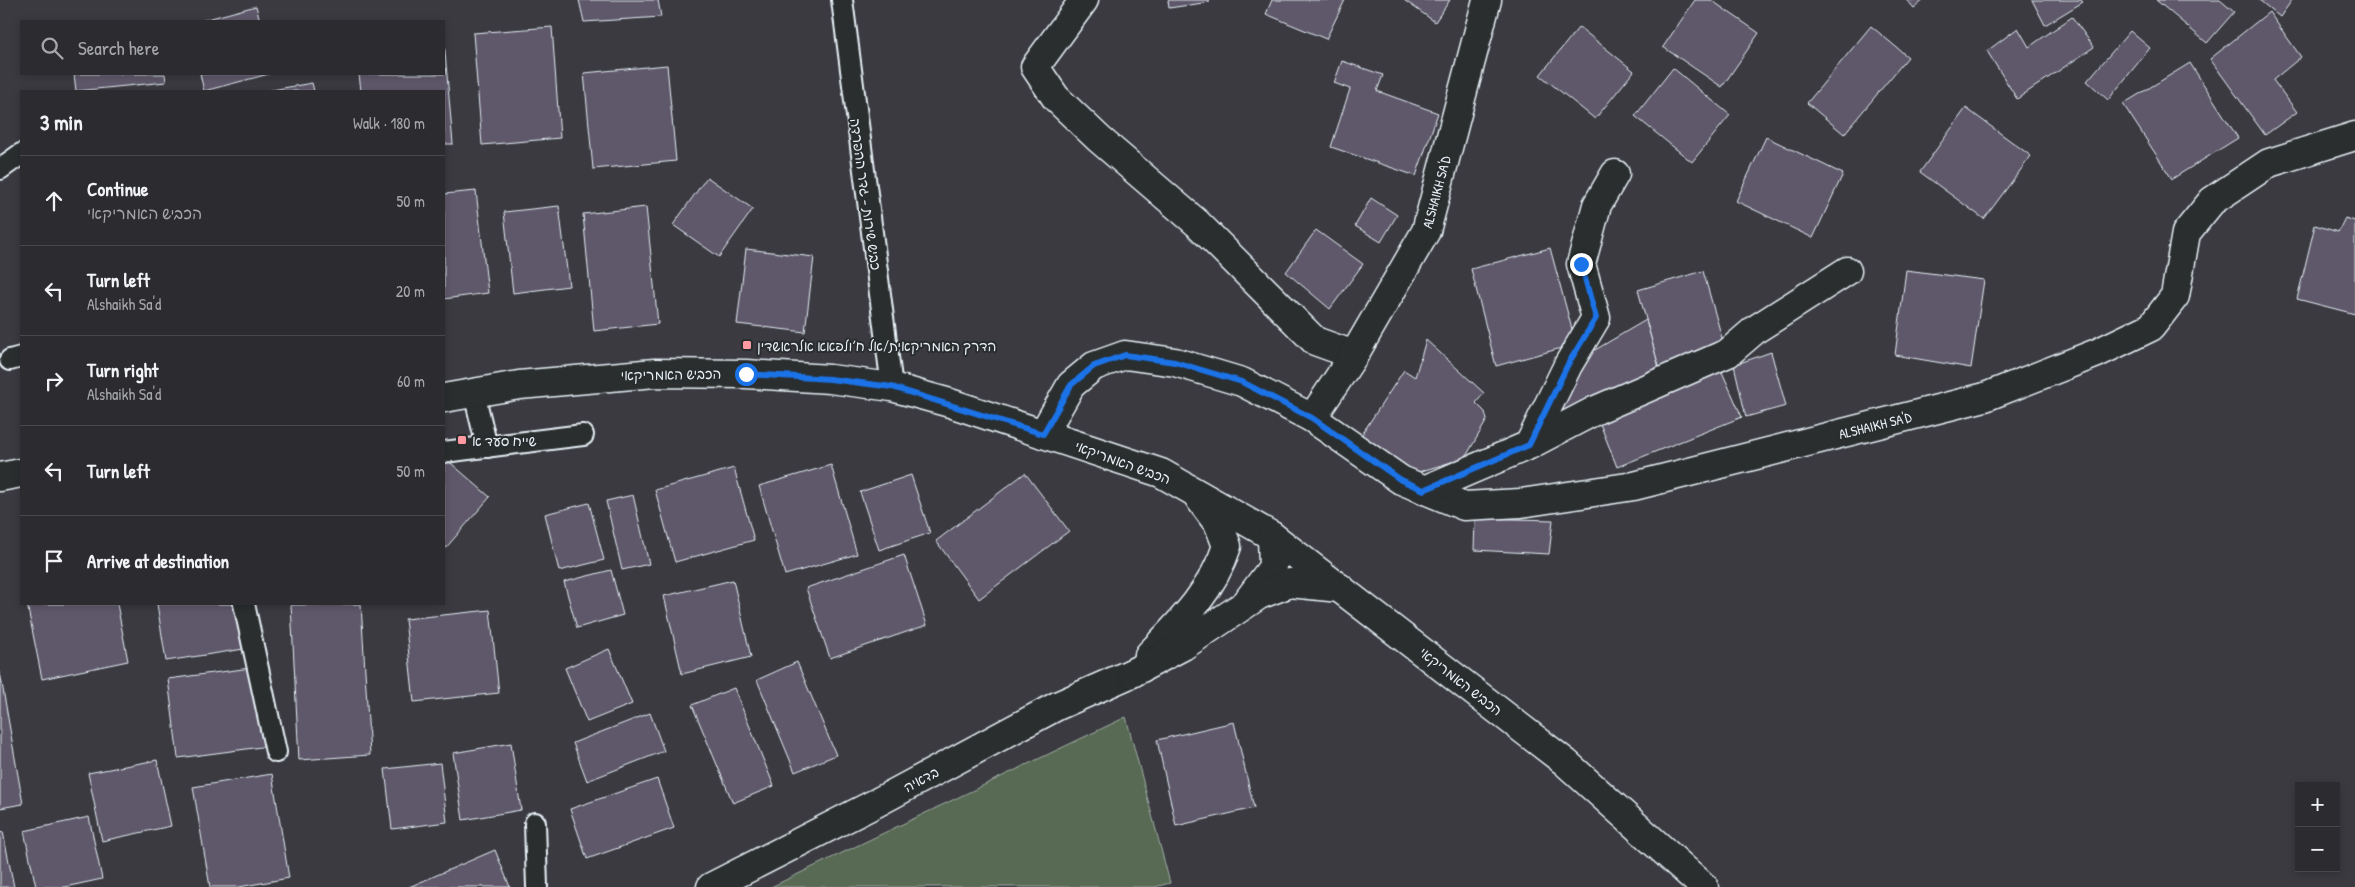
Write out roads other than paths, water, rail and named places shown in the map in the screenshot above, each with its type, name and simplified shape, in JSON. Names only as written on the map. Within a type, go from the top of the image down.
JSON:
[{"type":"street","points":[[1084,0],[1035,67],[1056,98],[1099,139],[1198,223],[1314,342],[1354,354]]},
{"type":"street","name":"ALSHAIKH SA'D","points":[[1312,418],[1354,354],[1426,231],[1487,0]]},
{"type":"street","name":"ALSHAIKH SA'D","points":[[1043,434],[1071,385],[1094,366],[1125,355],[1175,362],[1242,382],[1312,418],[1401,480],[1464,506],[1521,503],[1634,486],[1985,397],[2097,352],[2151,327],[2176,296],[2186,233],[2212,201],[2269,163],[2354,137]]},
{"type":"street","points":[[1529,445],[1568,364],[1596,318],[1581,264],[1597,205],[1615,174]]},
{"type":"street","points":[[1424,490],[1529,445],[1596,410],[1728,353],[1756,328],[1847,271]]},
{"type":"street","name":"הכביש האמריקאי","points":[[445,398],[519,385],[655,372],[802,378],[892,387],[1161,473],[1272,536],[1342,588],[1565,762],[1704,887]]},
{"type":"street","points":[[0,477],[20,473]]},
{"type":"street","points":[[1132,673],[1199,602],[1222,563],[1227,546],[1219,525],[1195,493]]},
{"type":"street","points":[[1242,607],[1273,567],[1272,536]]},
{"type":"street","name":"בדאיה","points":[[711,887],[876,803],[1057,706],[1132,673],[1183,646],[1259,595],[1290,582],[1342,588]]},
{"type":"lane","name":"כביש שירות - גדר ההפרדה","points":[[842,0],[892,387]]},
{"type":"lane","points":[[0,170],[20,155]]},
{"type":"lane","points":[[474,393],[487,447]]},
{"type":"lane","points":[[445,452],[583,435]]},
{"type":"lane","points":[[244,605],[276,752]]},
{"type":"lane","points":[[535,822],[537,887]]},
{"type":"place","name":"הדרך האמריקאית/אל ח׳ולפאא אלראשדין","points":[[747,345]]},
{"type":"place","name":"שייח סעד א","points":[[462,440]]}]
